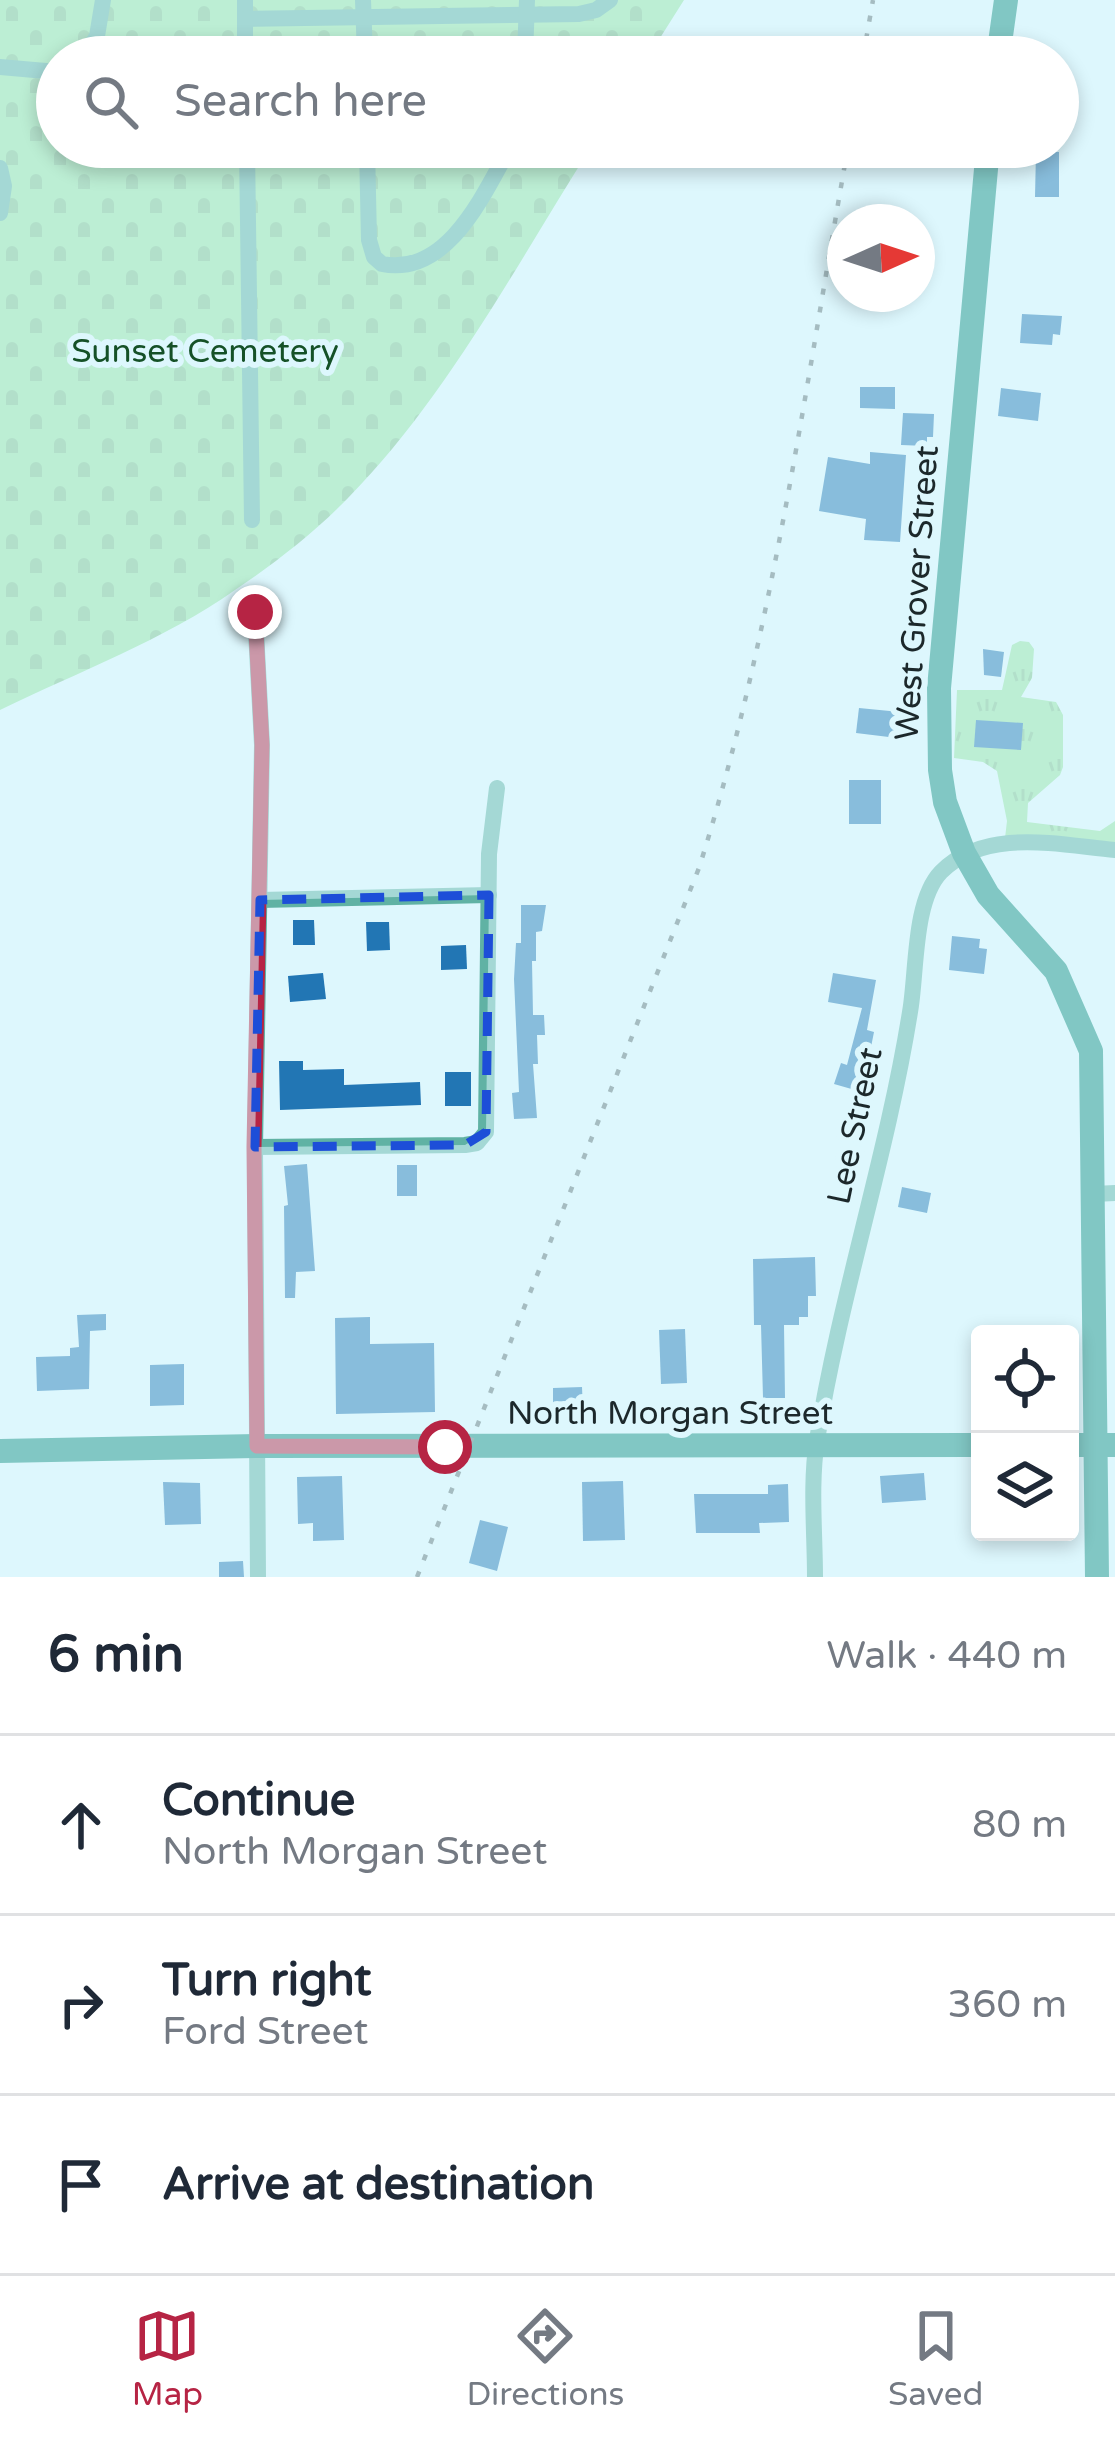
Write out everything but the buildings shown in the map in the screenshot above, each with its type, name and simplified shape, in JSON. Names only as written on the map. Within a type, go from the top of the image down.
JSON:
[{"type":"street","points":[[97,36],[103,0]]},
{"type":"street","points":[[245,10],[527,7],[579,14],[610,0]]},
{"type":"street","points":[[1001,36],[1006,0]]},
{"type":"street","points":[[0,67],[36,70]]},
{"type":"street","points":[[0,168],[4,186],[0,213]]},
{"type":"street","points":[[247,168],[252,520]]},
{"type":"street","points":[[368,168],[371,249],[382,263],[401,266],[447,243],[478,205],[498,168]]},
{"type":"street","name":"West Grover Street","points":[[986,168],[939,688],[940,770],[945,802],[964,853],[988,895],[1056,971],[1084,1030],[1105,1194],[1093,1445],[1096,1577]]},
{"type":"street","points":[[255,612],[262,745],[254,1147],[258,1577]]},
{"type":"street","points":[[254,1147],[477,1144],[487,1132],[490,838],[497,788]]},
{"type":"street","points":[[964,853],[1022,842],[1115,850]]},
{"type":"street","name":"Lee Street","points":[[815,1577],[816,1444],[906,1033],[926,895],[939,874],[964,853]]},
{"type":"street","points":[[260,900],[489,896]]},
{"type":"street","name":"North Morgan Street","points":[[0,1451],[971,1445]]},
{"type":"highlighted area","points":[[489,895],[489,1108],[486,1132],[465,1145],[255,1147],[260,900]]},
{"type":"green space","name":"Sunset Cemetery","points":[[0,0],[684,0],[661,36],[36,36],[36,168],[578,168],[448,375],[383,460],[335,511],[208,608],[0,710]]},
{"type":"green space","points":[[1020,641],[1034,649],[1032,678],[1021,697],[1056,702],[1063,715],[1063,767],[1028,803],[1027,822],[1100,831],[1115,821],[1115,846],[1005,838],[1007,821],[997,771],[983,762],[954,758],[957,690],[1002,690],[1012,645]]},
{"type":"railway","points":[[867,36],[873,0]]},
{"type":"railway","points":[[417,1577],[699,868],[767,600],[844,168]]},
{"type":"route","points":[[255,612],[262,745],[254,1147],[257,1446],[445,1447]]}]
